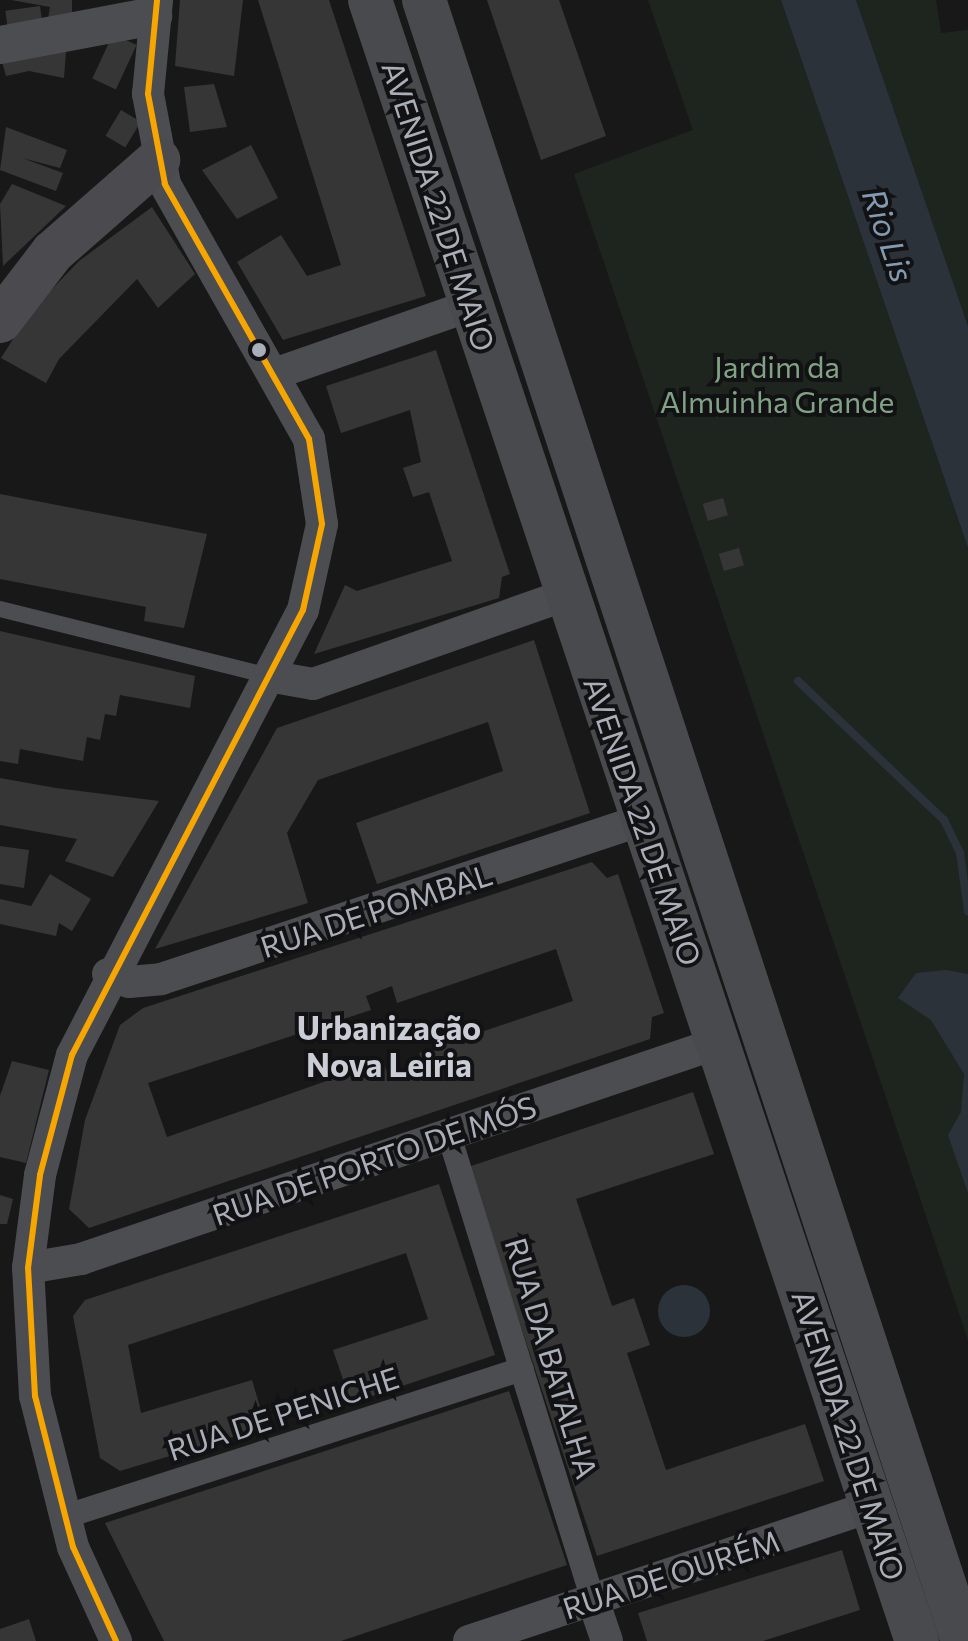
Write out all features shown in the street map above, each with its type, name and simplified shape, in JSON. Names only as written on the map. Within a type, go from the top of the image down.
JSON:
[{"type":"main road","name":"AVENIDA 22 DE MAIO","points":[[370,0],[917,1641]]},
{"type":"main road","name":"AVENIDA 22 DE MAIO","points":[[424,0],[963,1641]]},
{"type":"main road","points":[[0,321],[53,252],[158,160]]},
{"type":"street","points":[[0,45],[155,8],[148,94],[158,160],[176,212],[274,374],[318,468],[322,524],[303,610],[108,974],[55,1109],[28,1268],[14,1318],[64,1517],[116,1641]]},
{"type":"street","points":[[274,374],[472,305]]},
{"type":"street","points":[[268,676],[313,684],[568,594]]},
{"type":"street","name":"RUA DE POMBAL","points":[[108,974],[129,982],[161,979],[642,820]]},
{"type":"street","name":"RUA DE PORTO DE MÓS","points":[[28,1268],[81,1259],[718,1043]]},
{"type":"street","name":"RUA DA BATALHA","points":[[449,1135],[593,1600]]},
{"type":"street","name":"RUA DE PENICHE","points":[[64,1517],[522,1369]]},
{"type":"street","name":"RUA DE OURÉM","points":[[469,1641],[873,1506]]},
{"type":"street","points":[[593,1600],[607,1641]]},
{"type":"lane","points":[[0,609],[268,676]]},
{"type":"green space","name":"Jardim da Almuinha Grande","points":[[648,0],[781,0],[968,548],[968,1340],[574,174],[693,130]]},
{"type":"green space","points":[[856,0],[936,0],[941,33],[968,30],[968,326]]},
{"type":"water","name":"Rio Lis","points":[[781,0],[856,0],[968,326],[968,548]]},
{"type":"water","points":[[946,970],[968,974],[968,1193],[948,1135],[961,1112],[964,1074],[931,1020],[898,998],[916,973]]},
{"type":"water","points":[[684,1285],[703,1292],[710,1311],[703,1330],[684,1337],[665,1330],[658,1311],[665,1292]]},
{"type":"building","points":[[11,0],[72,0],[72,22],[47,25],[50,7]]},
{"type":"building","points":[[180,0],[243,0],[234,76],[175,66]]},
{"type":"building","points":[[258,0],[329,0],[426,296],[283,340],[237,262],[281,235],[307,276],[341,265]]},
{"type":"building","points":[[487,0],[559,0],[606,136],[541,160]]},
{"type":"building","points":[[40,6],[43,28],[8,33],[5,11]]},
{"type":"building","points":[[113,34],[137,45],[116,89],[92,78]]},
{"type":"building","points":[[30,50],[66,52],[64,78],[29,71],[6,76],[1,58]]},
{"type":"building","points":[[214,84],[227,127],[190,132],[184,87]]},
{"type":"building","points":[[121,110],[141,122],[125,148],[106,136]]},
{"type":"building","points":[[6,127],[67,150],[60,168],[22,158],[63,173],[56,191],[0,170]]},
{"type":"building","points":[[251,145],[278,198],[237,219],[202,170]]},
{"type":"building","points":[[12,184],[66,206],[3,266],[0,204]]},
{"type":"building","points":[[152,207],[195,274],[158,308],[137,279],[59,359],[46,383],[1,358],[31,311],[79,261]]},
{"type":"building","points":[[436,350],[510,574],[502,577],[499,598],[314,654],[345,585],[357,591],[452,561],[429,492],[413,497],[403,468],[421,462],[410,410],[341,433],[326,386]]},
{"type":"building","points":[[0,494],[207,534],[184,628],[144,621],[146,607],[0,579]]},
{"type":"building","points":[[723,498],[728,515],[708,521],[703,504]]},
{"type":"building","points":[[739,548],[744,565],[724,571],[719,554]]},
{"type":"building","points":[[0,631],[195,676],[190,708],[120,695],[116,716],[105,714],[100,740],[87,737],[83,761],[20,749],[18,764],[0,761]]},
{"type":"building","points":[[534,640],[590,813],[377,884],[356,823],[503,771],[488,722],[318,780],[287,833],[308,903],[155,949],[277,728]]},
{"type":"building","points":[[0,778],[159,801],[113,877],[65,861],[77,839],[0,825]]},
{"type":"building","points":[[0,846],[29,850],[24,888],[0,884]]},
{"type":"building","points":[[592,862],[607,878],[618,874],[664,1013],[652,1017],[650,1039],[89,1228],[69,1209],[85,1120],[120,1025],[143,1008]],"holes":[[[556,949],[573,1001],[419,1053],[423,1065],[389,1078],[383,1061],[167,1137],[148,1083],[371,1010],[366,996],[392,986],[397,1003]]]},
{"type":"building","points":[[50,874],[91,899],[72,931],[59,923],[56,936],[0,924],[0,899],[31,906]]},
{"type":"building","points":[[12,1061],[49,1070],[26,1163],[0,1157],[0,1096]]},
{"type":"building","points":[[693,1092],[714,1154],[576,1199],[612,1306],[634,1298],[650,1345],[627,1353],[666,1470],[805,1424],[824,1481],[597,1556],[468,1167]]},
{"type":"building","points":[[439,1184],[495,1355],[351,1403],[333,1350],[428,1319],[406,1253],[128,1345],[141,1413],[252,1380],[266,1427],[120,1471],[100,1458],[73,1316],[85,1300]]},
{"type":"building","points":[[0,1195],[13,1199],[7,1224],[0,1224]]},
{"type":"building","points":[[509,1391],[567,1565],[341,1641],[164,1641],[105,1523]]},
{"type":"building","points":[[842,1550],[860,1610],[763,1641],[647,1641],[638,1613]]},
{"type":"building","points":[[29,1619],[36,1641],[0,1641],[0,1629]]},
{"type":"waterway","points":[[798,681],[944,820],[960,853],[968,911]]},
{"type":"transit line","points":[[116,1641],[73,1547],[35,1396],[28,1268],[40,1175],[72,1055],[303,610],[322,524],[309,439],[165,184],[148,94],[157,0]]},
{"type":"district","name":"Urbanização Nova Leiria","points":[[389,1046]]}]
